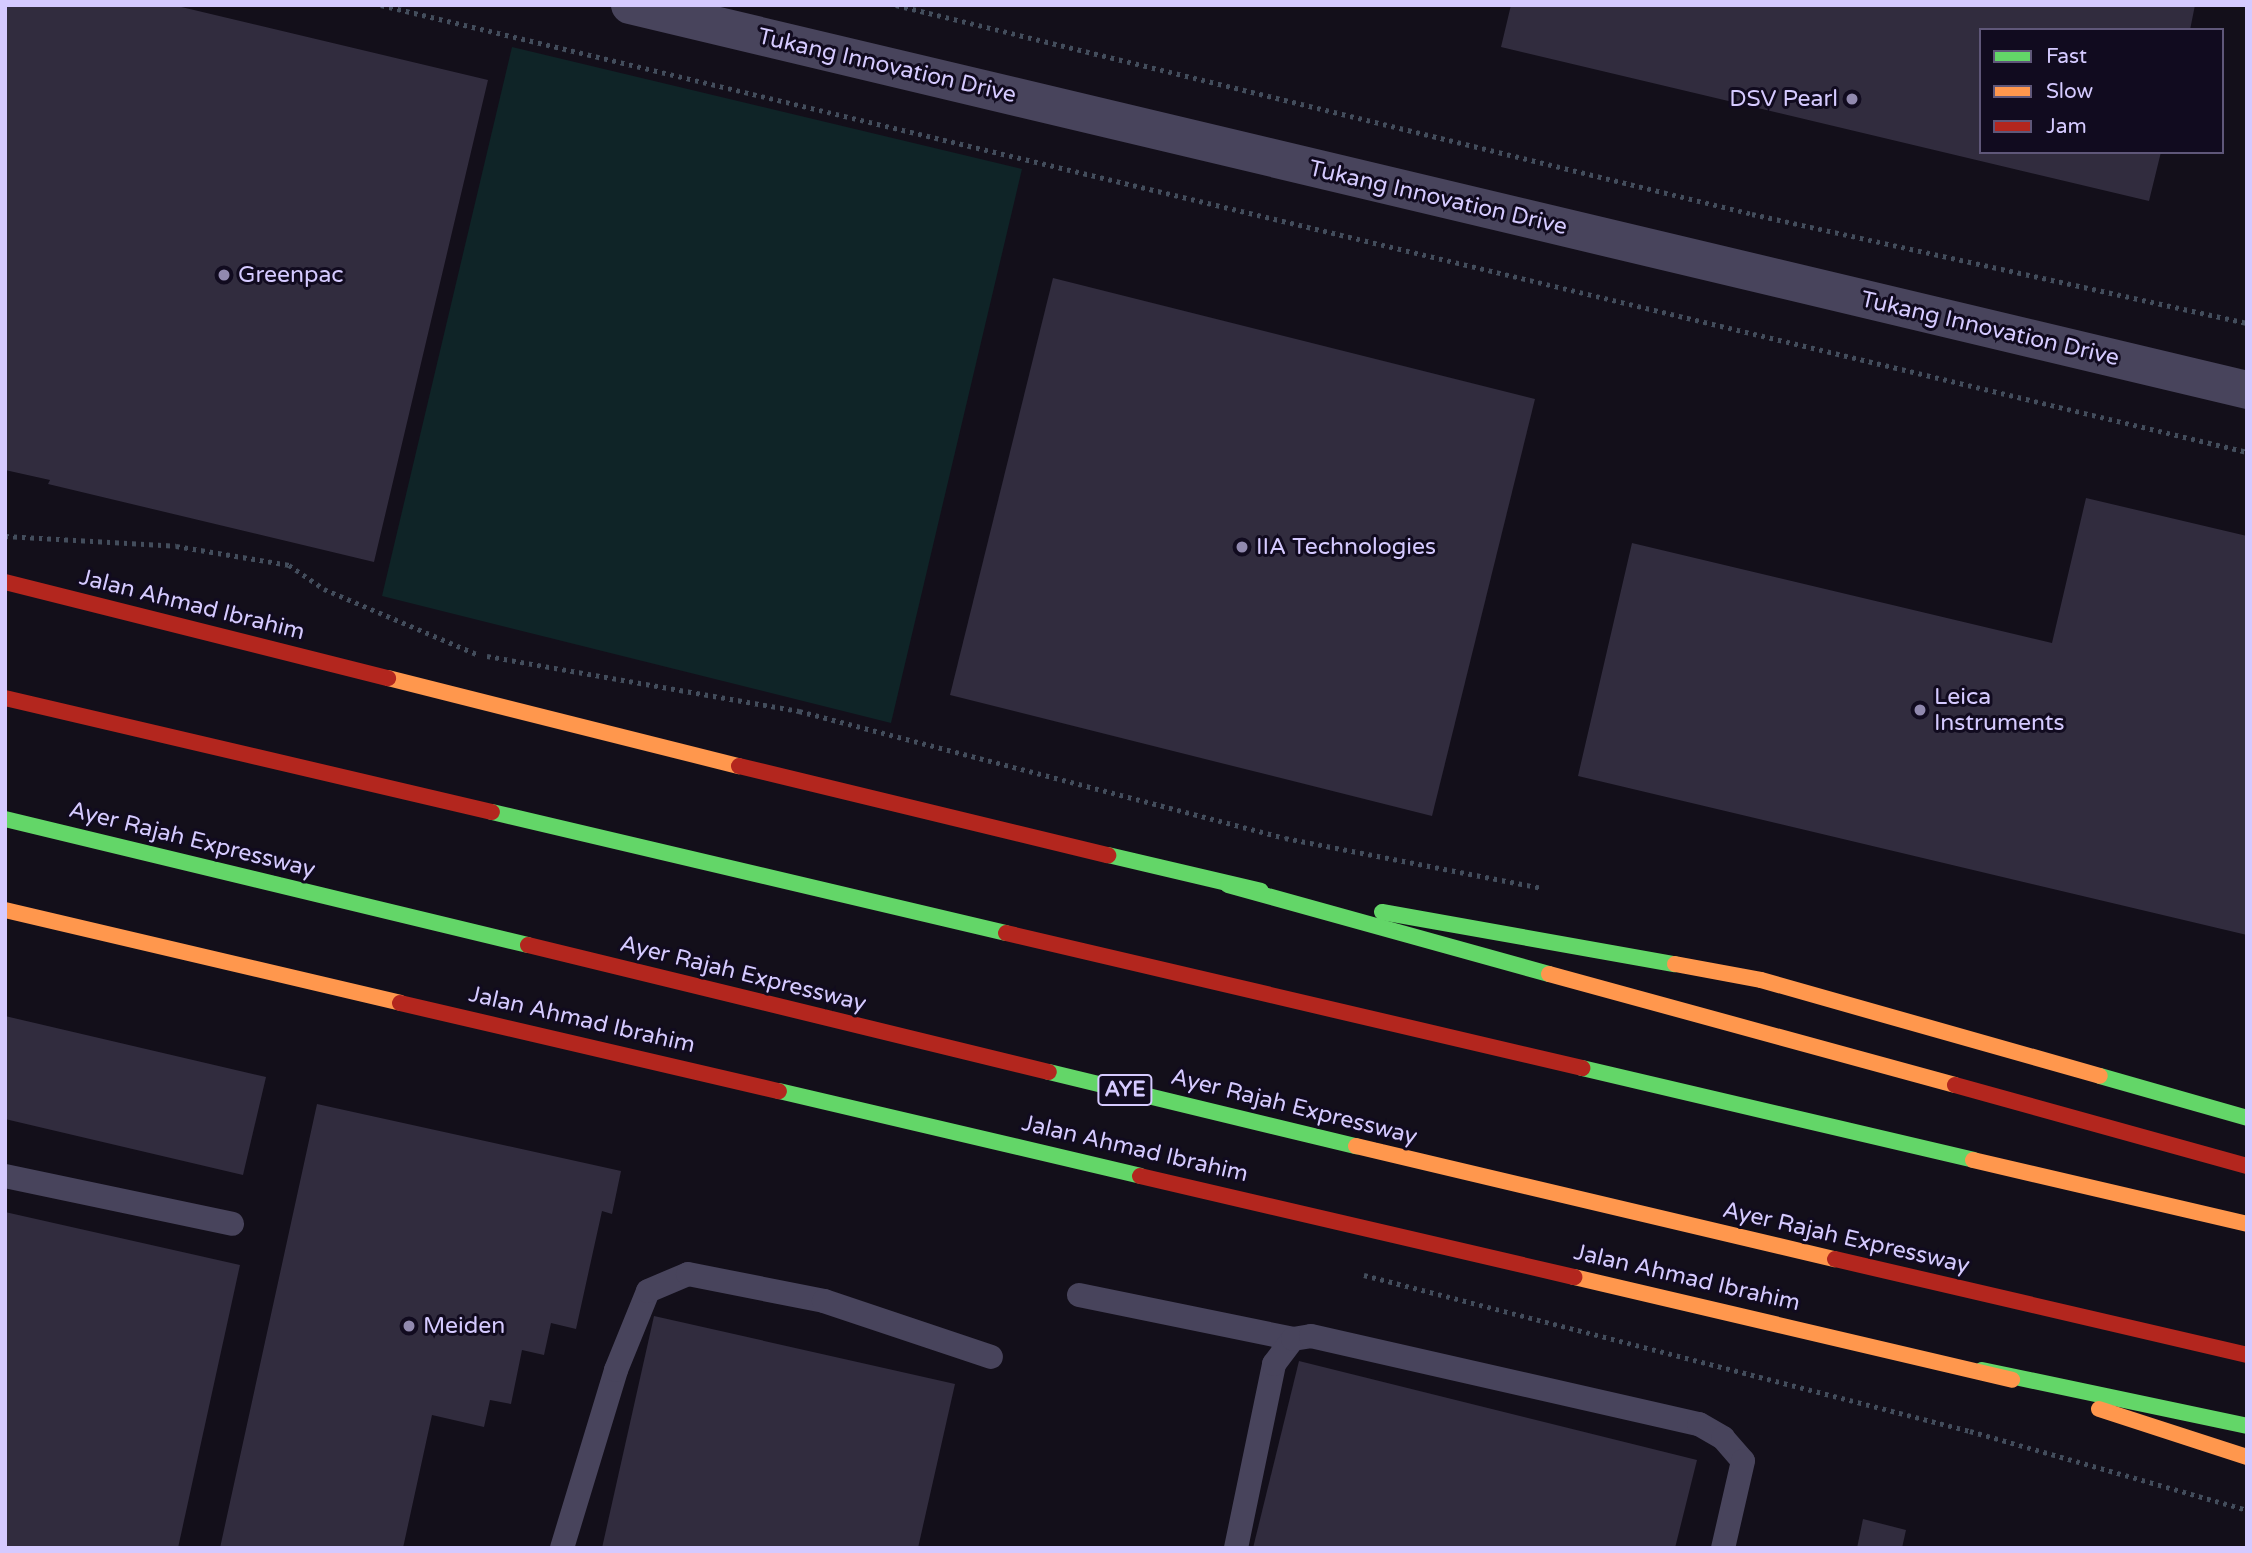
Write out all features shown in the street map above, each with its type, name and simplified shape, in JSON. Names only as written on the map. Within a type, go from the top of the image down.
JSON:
[{"type":"main road","name":"Jalan Ahmad Ibrahim","points":[[5,582],[1228,885],[1761,979],[2247,1118]]},
{"type":"main road","points":[[5,698],[2247,1224]]},
{"type":"main road","name":"Ayer Rajah Expressway","points":[[5,819],[1429,1163],[2247,1355]]},
{"type":"main road","points":[[1228,885],[2247,1166]]},
{"type":"main road","name":"Jalan Ahmad Ibrahim","points":[[5,910],[1982,1370],[2247,1457]]},
{"type":"main road","points":[[1982,1370],[2247,1426]]},
{"type":"street","name":"Tukang Innovation Drive","points":[[630,5],[2247,390]]},
{"type":"lane","points":[[5,1176],[232,1224]]},
{"type":"lane","points":[[562,1548],[616,1370],[648,1291],[688,1274],[824,1301],[990,1357]]},
{"type":"lane","points":[[1079,1295],[1293,1339],[1311,1336],[1699,1424],[1723,1438],[1743,1461],[1723,1548]]},
{"type":"lane","points":[[1236,1548],[1274,1364],[1293,1339]]},
{"type":"path","points":[[381,5],[2247,452]]},
{"type":"path","points":[[896,5],[1752,214],[2247,323]]},
{"type":"path","points":[[5,536],[176,546],[289,565],[324,589],[479,655],[799,711],[1285,838],[1542,888]]},
{"type":"path","points":[[1358,1273],[1970,1431],[2247,1510]]},
{"type":"green space","points":[[512,47],[1022,169],[891,723],[382,596]]},
{"type":"building","name":"Greenpac","points":[[5,5],[173,5],[488,80],[374,562],[48,484],[50,480],[5,470]]},
{"type":"building","name":"DSV Pearl","points":[[1511,5],[2195,5],[2190,28],[1979,28],[1979,154],[2161,154],[2149,201],[1501,47]]},
{"type":"building","name":"IIA Technologies","points":[[1053,278],[1535,399],[1432,816],[950,695]]},
{"type":"building","name":"Leica Instruments","points":[[2086,498],[2247,536],[2247,935],[1578,776],[1632,543],[2052,643]]},
{"type":"building","points":[[5,1016],[266,1077],[243,1175],[5,1119]]},
{"type":"building","name":"Meiden","points":[[317,1104],[621,1171],[612,1214],[602,1211],[576,1329],[551,1323],[544,1355],[522,1350],[511,1404],[490,1400],[484,1427],[432,1415],[403,1548],[220,1548]]},
{"type":"building","points":[[5,1212],[240,1265],[178,1548],[5,1548]]},
{"type":"building","points":[[654,1316],[955,1384],[918,1548],[602,1548]]},
{"type":"building","points":[[1299,1361],[1697,1460],[1675,1548],[1253,1548]]},
{"type":"building","points":[[1863,1519],[1906,1530],[1902,1548],[1857,1548]]},
{"type":"traffic: fast","points":[[492,812],[1006,933]]},
{"type":"traffic: fast","points":[[5,819],[528,945]]},
{"type":"traffic: fast","points":[[1108,855],[1261,891]]},
{"type":"traffic: fast","points":[[1228,885],[1549,974]]},
{"type":"traffic: fast","points":[[1382,912],[1675,964]]},
{"type":"traffic: fast","points":[[1582,1068],[1973,1160]]},
{"type":"traffic: fast","points":[[1049,1072],[1356,1146]]},
{"type":"traffic: fast","points":[[2100,1076],[2247,1118]]},
{"type":"traffic: fast","points":[[779,1091],[1140,1176]]},
{"type":"traffic: fast","points":[[1982,1370],[2247,1426]]},
{"type":"traffic: slow","points":[[388,678],[739,766]]},
{"type":"traffic: slow","points":[[5,910],[400,1003]]},
{"type":"traffic: slow","points":[[1675,964],[1761,980],[2100,1076]]},
{"type":"traffic: slow","points":[[1549,974],[1955,1085]]},
{"type":"traffic: slow","points":[[1356,1146],[1835,1259]]},
{"type":"traffic: slow","points":[[1973,1160],[2247,1224]]},
{"type":"traffic: slow","points":[[1574,1277],[2012,1380]]},
{"type":"traffic: slow","points":[[2099,1409],[2247,1457]]},
{"type":"traffic: jam","points":[[5,582],[388,678]]},
{"type":"traffic: jam","points":[[5,698],[492,812]]},
{"type":"traffic: jam","points":[[739,766],[1108,855]]},
{"type":"traffic: jam","points":[[1006,933],[1582,1068]]},
{"type":"traffic: jam","points":[[528,945],[1049,1072]]},
{"type":"traffic: jam","points":[[400,1003],[779,1091]]},
{"type":"traffic: jam","points":[[1955,1085],[2247,1166]]},
{"type":"traffic: jam","points":[[1140,1176],[1574,1277]]},
{"type":"traffic: jam","points":[[1835,1259],[2247,1355]]},
{"type":"place","name":"DSV Pearl","points":[[1852,99]]},
{"type":"place","name":"Greenpac","points":[[224,275]]},
{"type":"place","name":"IIA Technologies","points":[[1242,547]]},
{"type":"place","name":"Leica Instruments","points":[[1920,710]]},
{"type":"place","name":"Meiden","points":[[409,1326]]}]
